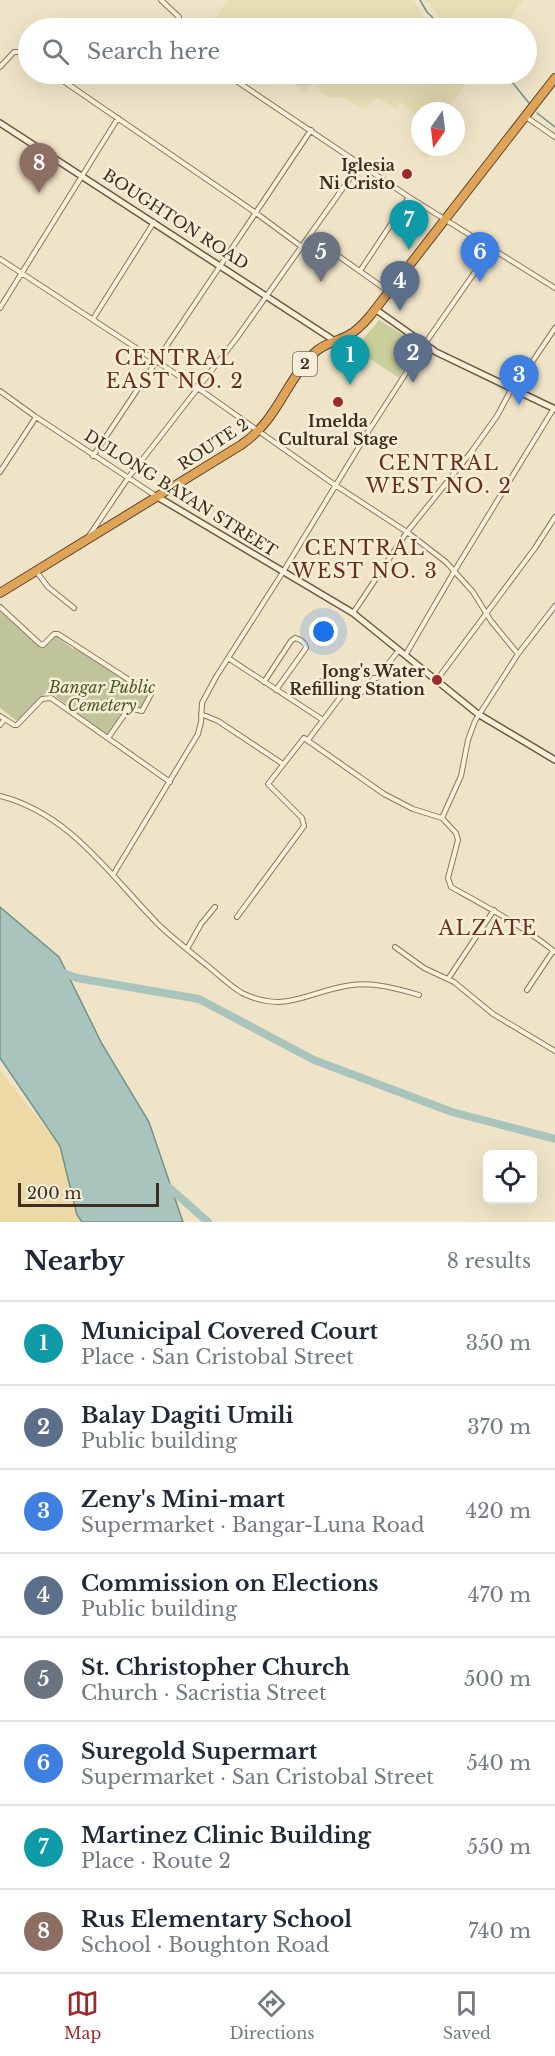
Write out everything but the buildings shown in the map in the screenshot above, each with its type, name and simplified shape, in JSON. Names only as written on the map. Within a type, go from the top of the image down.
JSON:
[{"type":"highway","name":"ROUTE 2","points":[[0,593],[234,450],[259,432],[312,354],[323,345],[356,331],[375,309],[555,78]]},
{"type":"main road","name":"BOUGHTON ROAD","points":[[0,123],[222,265],[335,341]]},
{"type":"main road","points":[[375,309],[424,345],[555,408]]},
{"type":"main road","name":"DULONG BAYAN STREET","points":[[156,496],[353,614],[406,654],[436,682],[478,714],[555,760]]},
{"type":"street","points":[[161,0],[179,18]]},
{"type":"street","points":[[0,67],[14,52],[18,52]]},
{"type":"street","points":[[68,84],[302,247]]},
{"type":"street","points":[[241,84],[444,220],[555,288]]},
{"type":"street","points":[[526,116],[555,137]]},
{"type":"street","points":[[0,308],[118,118]]},
{"type":"street","points":[[93,456],[311,130]]},
{"type":"street","points":[[87,538],[128,478],[199,389],[360,164]]},
{"type":"street","points":[[360,271],[409,197]]},
{"type":"street","points":[[93,319],[155,222]]},
{"type":"street","points":[[310,236],[388,291]]},
{"type":"street","points":[[113,875],[198,734],[204,697],[424,345],[491,249]]},
{"type":"street","points":[[0,259],[199,389],[335,485],[407,532],[455,570],[518,654]]},
{"type":"street","points":[[353,614],[407,532],[472,452],[555,328]]},
{"type":"street","name":"DULONG BAYAN STREET","points":[[0,391],[93,456],[156,496]]},
{"type":"street","points":[[406,654],[555,408]]},
{"type":"street","points":[[0,472],[36,417]]},
{"type":"street","points":[[436,682],[555,517]]},
{"type":"street","points":[[36,570],[48,587],[74,608]]},
{"type":"street","points":[[442,818],[461,776],[468,740],[478,714],[518,654],[555,606]]},
{"type":"street","points":[[0,608],[40,644],[43,645],[55,633],[151,694],[142,711],[129,708],[108,738]]},
{"type":"street","points":[[264,682],[291,641],[295,638],[302,641],[306,646],[304,651],[276,690]]},
{"type":"street","points":[[308,740],[345,691],[350,690],[360,694],[399,649]]},
{"type":"street","points":[[228,658],[322,720]]},
{"type":"street","points":[[0,725],[2,718],[14,725],[19,724],[42,699],[46,697],[55,700],[170,782]]},
{"type":"street","points":[[201,714],[218,721],[283,764]]},
{"type":"street","points":[[237,917],[304,826],[302,818],[268,784],[302,739],[308,740],[384,794],[413,809],[442,818],[456,833],[458,840],[448,878],[451,887],[524,928],[554,951],[527,990]]},
{"type":"street","points":[[0,796],[27,804],[85,845],[162,927],[236,989],[258,999],[273,1002],[299,1000],[352,985],[388,987],[419,995]]},
{"type":"street","points":[[187,949],[214,907]]},
{"type":"street","points":[[448,979],[494,910]]},
{"type":"street","points":[[396,947],[424,968],[461,987],[493,1014],[555,1051]]},
{"type":"shaded area","points":[[227,0],[414,0],[423,18],[217,18]]},
{"type":"shaded area","points":[[426,0],[523,0],[511,18],[439,18]]},
{"type":"shaded area","points":[[295,84],[313,84],[303,92]]},
{"type":"shaded area","points":[[317,84],[465,84],[453,102],[411,102],[411,111],[400,103],[396,109],[377,97],[365,110],[342,97],[327,97],[320,92]]},
{"type":"green space","points":[[379,320],[419,344],[399,378],[355,349]]},
{"type":"green space","name":"Bangar Public Cemetery","points":[[0,611],[41,647],[55,635],[73,649],[74,646],[149,694],[139,710],[128,707],[109,736],[48,691],[17,721],[0,708]]},
{"type":"sand","points":[[0,1070],[60,1146],[77,1215],[82,1222],[0,1222]]},
{"type":"water","points":[[0,907],[59,957],[102,1044],[149,1122],[183,1222],[82,1222],[77,1215],[60,1146],[0,1058]]},
{"type":"waterway","points":[[420,0],[433,18]]},
{"type":"waterway","points":[[514,84],[529,103]]},
{"type":"waterway","points":[[537,113],[555,127]]},
{"type":"waterway","points":[[58,971],[77,978],[199,999],[314,1060],[452,1112],[555,1139]]},
{"type":"waterway","points":[[165,1184],[208,1222]]},
{"type":"place","name":"Iglesia Ni Cristo","points":[[407,174]]},
{"type":"place","name":"Rus Elementary School","points":[[39,193]]},
{"type":"place","name":"Martinez Clinic Building","points":[[409,250]]},
{"type":"place","name":"St. Christopher Church","points":[[321,282]]},
{"type":"place","name":"Suregold Supermart","points":[[480,282]]},
{"type":"place","name":"Commission on Elections","points":[[400,311]]},
{"type":"place","name":"Balay Dagiti Umili","points":[[413,383]]},
{"type":"place","name":"Municipal Covered Court","points":[[350,385]]},
{"type":"place","name":"Imelda Cultural Stage","points":[[338,402]]},
{"type":"place","name":"Zeny's Mini-mart","points":[[519,405]]},
{"type":"place","name":"Jong's Water Refilling Station","points":[[437,680]]},
{"type":"district","name":"CENTRAL EAST NO. 2","points":[[175,370]]},
{"type":"district","name":"CENTRAL WEST NO. 2","points":[[439,474]]},
{"type":"district","name":"CENTRAL WEST NO. 3","points":[[365,560]]},
{"type":"district","name":"ALZATE","points":[[488,928]]}]
